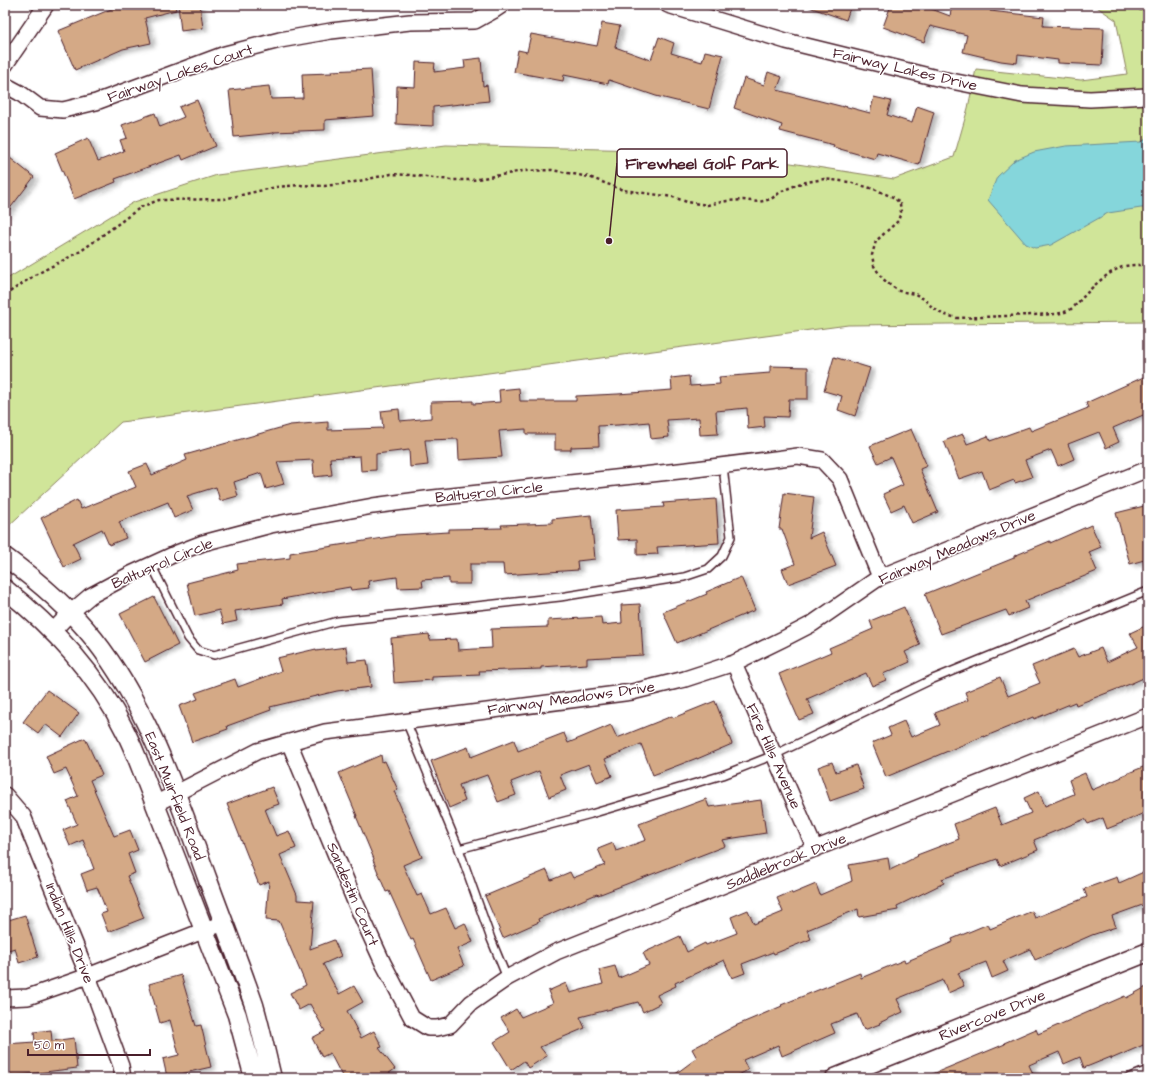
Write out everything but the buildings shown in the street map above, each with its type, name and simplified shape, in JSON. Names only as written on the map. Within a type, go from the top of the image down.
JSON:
[{"type":"street","points":[[5,65],[46,5]]},
{"type":"street","name":"Fairway Lakes Court","points":[[5,85],[20,93],[40,108],[62,110],[96,102],[225,54],[280,40],[331,31],[410,22],[475,20],[494,11],[502,5]]},
{"type":"street","name":"Fairway Lakes Drive","points":[[668,5],[786,41],[942,79],[1022,95],[1090,99],[1148,96]]},
{"type":"street","name":"Baltusrol Circle","points":[[52,632],[70,613],[90,596],[151,564],[216,539],[302,518],[372,506],[434,498],[723,466],[798,456],[822,460],[840,479],[880,577]]},
{"type":"street","name":"Fairway Meadows Drive","points":[[155,804],[258,751],[325,732],[632,692],[685,679],[734,663],[812,624],[880,577],[1148,469]]},
{"type":"street","name":"East Muirfield Road","points":[[5,557],[70,613],[94,638],[139,708],[177,794],[254,1006],[272,1078]]},
{"type":"street","name":"East Muirfield Road","points":[[5,589],[30,610],[85,669],[125,731],[141,768],[237,1015],[254,1078]]},
{"type":"street","name":"Fire Hills Avenue","points":[[734,663],[815,849]]},
{"type":"street","name":"Saddlebrook Drive","points":[[438,1028],[450,1025],[471,1003],[507,978],[556,952],[1148,716]]},
{"type":"street","name":"Sandestin Court","points":[[289,742],[356,904],[383,963],[412,1018],[428,1028],[438,1028]]},
{"type":"street","name":"Indian Hills Drive","points":[[5,795],[23,816],[88,976],[121,1066],[123,1078]]},
{"type":"street","points":[[5,998],[28,997],[88,976],[223,923]]},
{"type":"street","name":"Rivercove Drive","points":[[835,1078],[1148,952]]},
{"type":"lane","points":[[151,564],[188,638],[198,650],[214,655],[338,621],[560,597],[684,576],[708,569],[722,556],[731,537],[723,466]]},
{"type":"lane","points":[[459,849],[591,814],[722,775],[774,755],[933,679],[1148,591]]},
{"type":"lane","points":[[406,721],[459,849],[491,939],[507,978]]},
{"type":"lane","points":[[1128,1078],[1148,1070]]},
{"type":"path","points":[[1134,5],[1148,15]]},
{"type":"path","points":[[5,295],[35,275],[80,251],[141,207],[160,200],[224,198],[276,187],[299,185],[324,186],[350,183],[390,174],[451,180],[472,180],[523,171],[552,170],[589,177],[623,190],[673,197],[687,202],[707,205],[727,200],[759,202],[771,199],[782,191],[801,183],[824,180],[849,182],[874,189],[895,198],[900,204],[901,212],[898,221],[876,241],[872,255],[874,266],[882,278],[899,290],[915,294],[924,299],[942,314],[957,318],[1056,314],[1067,312],[1078,304],[1086,293],[1109,274],[1121,267],[1148,265]]},
{"type":"green space","points":[[1094,5],[1148,5],[1148,322],[848,325],[121,422],[5,529],[5,280],[134,202],[217,175],[446,145],[720,152],[894,179],[954,157],[968,108],[976,69],[1081,80],[1127,74],[1116,20]]},
{"type":"water","points":[[1148,138],[1148,208],[1108,213],[1051,245],[1035,248],[1026,244],[988,200],[997,177],[1015,160],[1034,152],[1066,146],[1141,142]]},
{"type":"place","name":"Firewheel Golf Park","points":[[609,241]]}]
